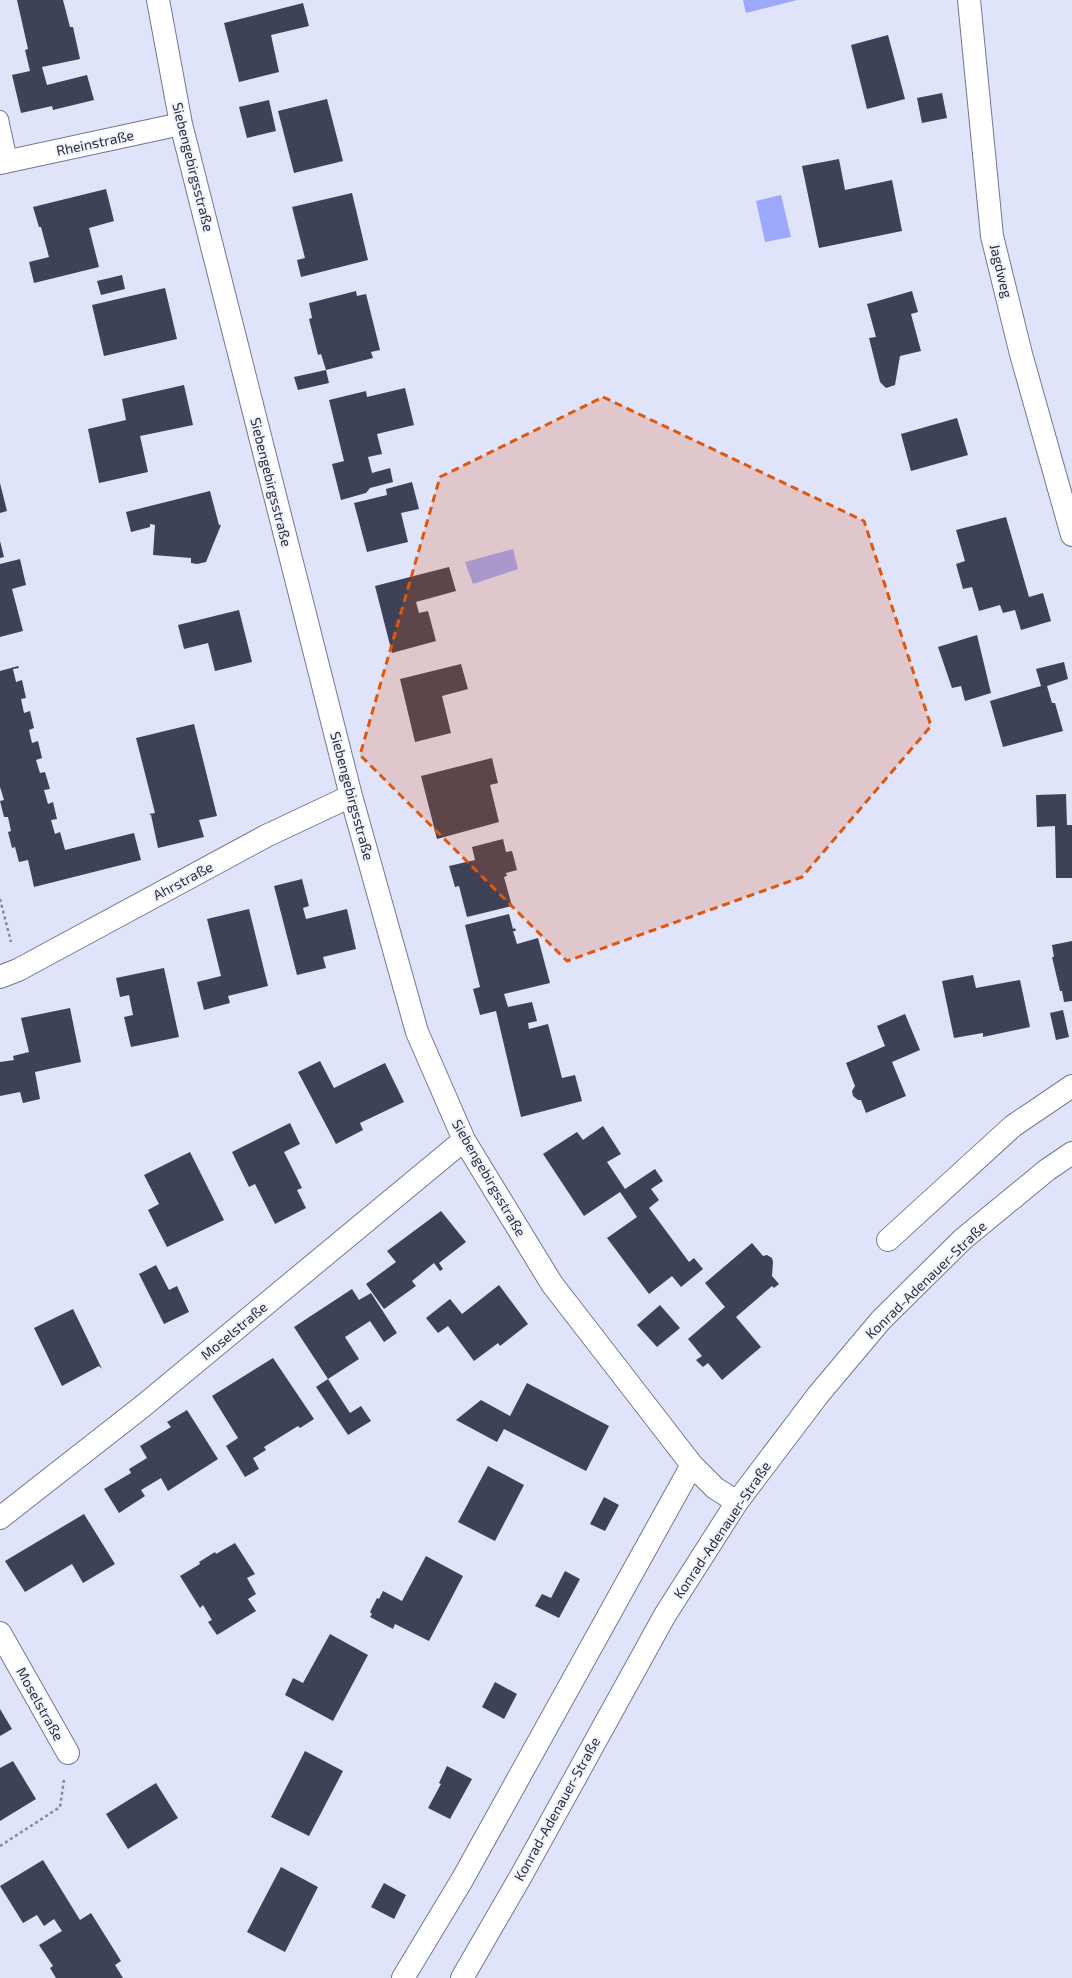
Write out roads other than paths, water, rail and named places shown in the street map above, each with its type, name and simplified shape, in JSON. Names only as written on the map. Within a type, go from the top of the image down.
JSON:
[{"type":"street","name":"Siebengebirgsstraße","points":[[158,0],[181,124],[351,796],[417,1032],[464,1140],[552,1284],[692,1465],[715,1488],[737,1502]]},
{"type":"street","name":"Jagdweg","points":[[969,0],[992,236],[1021,354],[1072,535]]},
{"type":"street","name":"Rheinstraße","points":[[5,162],[181,124]]},
{"type":"street","name":"Ahrstraße","points":[[9,973],[266,836],[351,796]]},
{"type":"street","points":[[888,1240],[1013,1126],[1072,1086]]},
{"type":"street","name":"Moselstraße","points":[[0,1518],[143,1406],[464,1140]]},
{"type":"street","name":"Konrad-Adenauer-Straße","points":[[462,1978],[521,1876],[665,1615],[737,1502],[818,1395],[881,1320],[963,1239],[1047,1170],[1072,1153]]},
{"type":"street","points":[[403,1978],[462,1880],[692,1465]]},
{"type":"street","name":"Moselstraße","points":[[0,1633],[68,1753]]},
{"type":"lane","name":"Rheinstraße","points":[[0,119],[5,162]]},
{"type":"water","points":[[743,0],[797,0],[746,13]]},
{"type":"water","points":[[781,195],[791,237],[765,242],[756,201]]},
{"type":"water","points":[[513,549],[518,569],[473,584],[465,562]]}]
